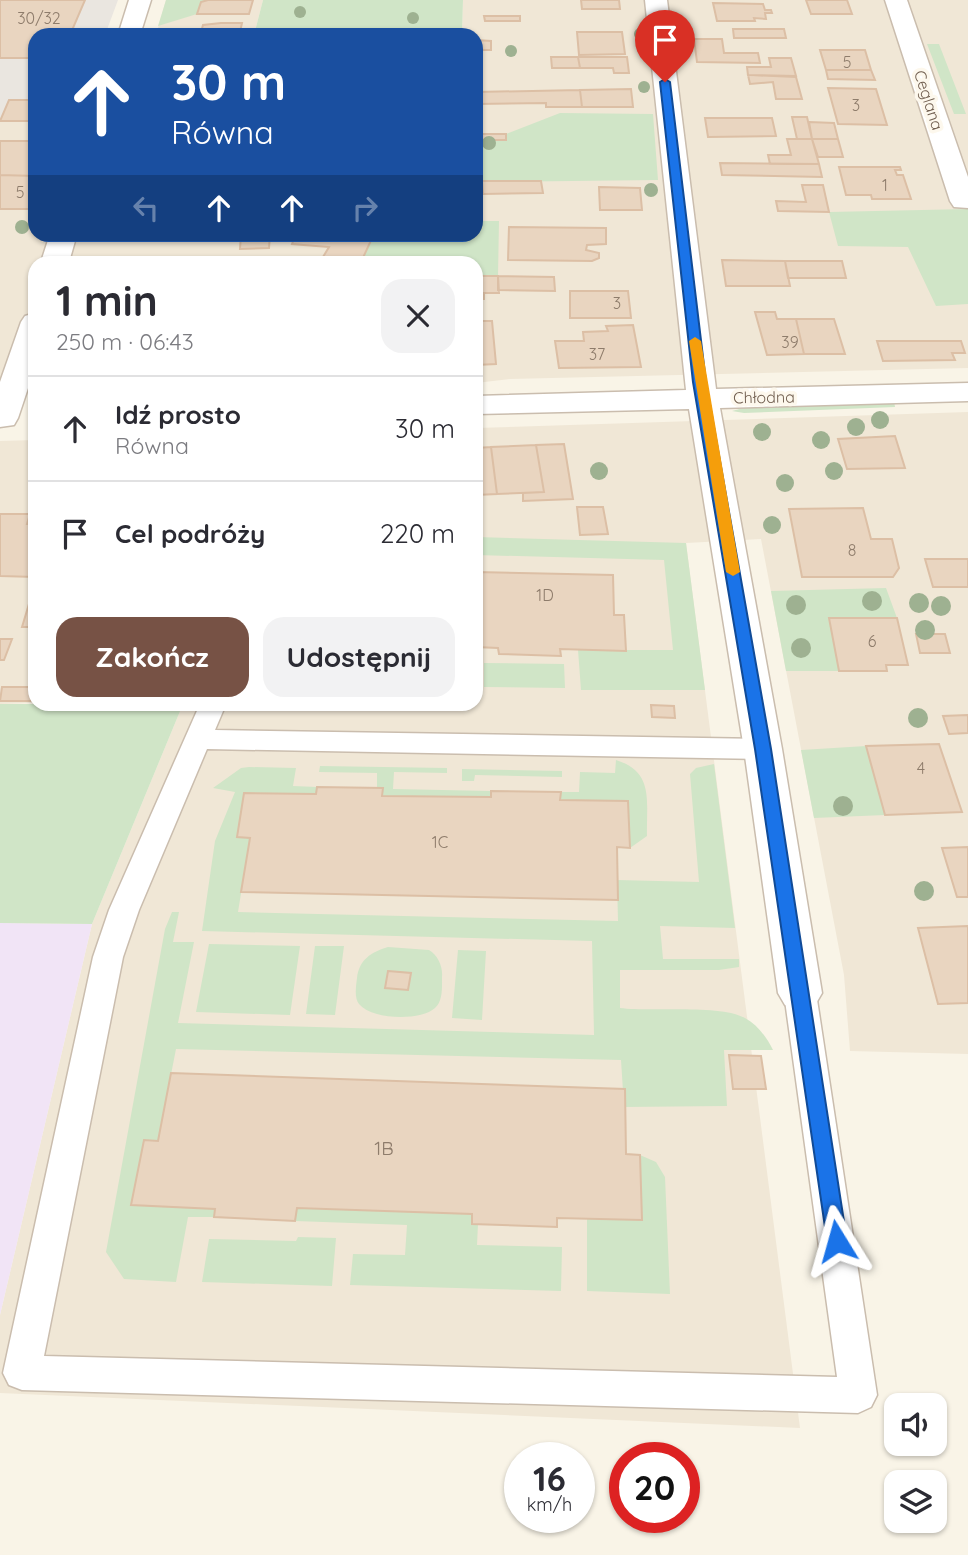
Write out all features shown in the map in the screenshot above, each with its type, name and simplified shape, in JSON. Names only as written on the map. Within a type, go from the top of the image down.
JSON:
[{"type":"street","points":[[131,28],[141,0]]},
{"type":"street","points":[[656,0],[704,399],[763,749],[800,993]]},
{"type":"street","name":"Ceglana","points":[[896,0],[963,201]]},
{"type":"street","points":[[28,342],[2,418],[28,417]]},
{"type":"street","name":"Chłodna","points":[[483,405],[968,392]]},
{"type":"lane","points":[[210,711],[124,910],[108,957],[22,1373],[858,1395],[800,993]]},
{"type":"lane","points":[[198,739],[763,749]]},
{"type":"shaded area","points":[[0,0],[118,0],[108,28],[28,28],[28,121],[0,121]]},
{"type":"shaded area","points":[[166,0],[263,0],[256,28],[158,28]]},
{"type":"shaded area","points":[[463,0],[968,0],[968,368],[510,379],[483,382],[483,256],[28,256],[28,391],[0,391],[0,121],[28,121],[28,242],[483,242],[483,28],[462,28]]},
{"type":"shaded area","points":[[968,412],[968,1054],[850,1051],[844,975],[761,539],[686,543],[800,1428],[0,1393],[0,1315],[92,924],[180,711],[483,711],[483,428]]},
{"type":"shaded area","points":[[28,440],[28,703],[0,704],[0,441]]},
{"type":"shaded area","points":[[0,923],[92,924],[0,1315]]},
{"type":"green space","points":[[166,0],[208,0],[201,2],[197,14],[158,26]]},
{"type":"green space","points":[[263,0],[463,0],[462,28],[256,28]]},
{"type":"green space","points":[[927,44],[939,44],[966,114],[954,114]]},
{"type":"green space","points":[[560,113],[653,114],[658,180],[483,182],[483,139],[506,134]]},
{"type":"green space","points":[[968,209],[968,304],[936,306],[908,247],[838,246],[829,212]]},
{"type":"green space","points":[[483,221],[499,221],[498,276],[483,276],[483,256],[364,256],[371,242],[483,242]]},
{"type":"green space","points":[[894,401],[895,407],[744,413],[732,411],[751,406]]},
{"type":"green space","points":[[483,537],[686,543],[705,690],[581,690],[578,650],[673,650],[664,560],[483,555]]},
{"type":"green space","points":[[886,588],[897,618],[829,618],[839,671],[786,671],[771,591]]},
{"type":"green space","points":[[484,663],[564,664],[565,688],[484,687]]},
{"type":"green space","points":[[0,704],[28,704],[28,711],[180,711],[92,924],[0,923]]},
{"type":"green space","points":[[866,746],[885,815],[814,818],[801,750]]},
{"type":"green space","points":[[616,760],[637,772],[646,790],[647,836],[630,848],[628,801],[560,800],[561,792],[579,792],[580,772],[615,773]]},
{"type":"green space","points":[[714,764],[735,928],[660,926],[663,959],[739,959],[739,967],[719,970],[620,970],[620,1008],[719,1011],[745,1018],[754,1024],[773,1050],[724,1050],[727,1106],[624,1107],[621,1060],[176,1049],[158,1141],[144,1141],[132,1205],[215,1209],[214,1217],[188,1217],[176,1282],[124,1279],[106,1252],[165,929],[172,912],[179,912],[173,942],[194,942],[178,1023],[594,1035],[592,941],[202,931],[215,841],[235,792],[213,788],[241,768],[249,767],[296,768],[293,786],[317,787],[316,794],[244,793],[237,837],[250,838],[238,912],[618,921],[617,880],[699,882],[690,774],[696,768]]},
{"type":"green space","points":[[320,766],[447,768],[447,773],[394,772],[393,789],[491,791],[491,797],[382,796],[377,788],[377,773],[319,772]]},
{"type":"green space","points":[[462,769],[562,771],[562,777],[475,775],[474,781],[462,781]]},
{"type":"green space","points":[[209,944],[300,946],[290,1015],[196,1012]]},
{"type":"green space","points":[[315,946],[344,946],[335,1015],[306,1014]]},
{"type":"green space","points":[[388,947],[429,950],[435,955],[442,973],[442,989],[441,998],[435,1008],[419,1015],[397,1017],[374,1013],[359,1004],[356,992],[360,966],[371,954]]},
{"type":"green space","points":[[458,950],[486,951],[482,1020],[452,1018]]},
{"type":"green space","points":[[640,1155],[656,1162],[665,1177],[670,1294],[587,1291],[587,1218],[642,1220]]},
{"type":"green space","points":[[297,1208],[472,1214],[472,1224],[478,1224],[477,1245],[562,1247],[561,1291],[350,1285],[353,1254],[405,1255],[407,1225],[295,1221]]},
{"type":"green space","points":[[298,1237],[336,1238],[332,1286],[202,1282],[209,1239],[296,1241]]},
{"type":"building","points":[[0,0],[85,0],[73,28],[28,28],[28,58],[0,58]]},
{"type":"building","points":[[253,0],[249,14],[197,14],[201,2]]},
{"type":"building","points":[[581,0],[619,0],[620,9],[582,9]]},
{"type":"building","points":[[806,0],[847,0],[852,14],[811,14]]},
{"type":"building","points":[[713,3],[763,4],[765,10],[771,10],[772,13],[765,13],[766,19],[754,18],[755,21],[717,21]]},
{"type":"building","points":[[484,16],[520,16],[520,21],[485,21]]},
{"type":"building","points":[[242,23],[241,28],[202,28],[203,25]]},
{"type":"building","points":[[733,29],[784,29],[786,38],[734,38]]},
{"type":"building","points":[[577,32],[622,32],[625,54],[579,55]]},
{"type":"building","points":[[694,39],[722,39],[724,53],[758,53],[760,63],[697,62]]},
{"type":"building","points":[[483,40],[491,41],[491,50],[483,50]]},
{"type":"building","points":[[820,50],[865,50],[871,70],[826,70]]},
{"type":"building","points":[[551,57],[578,57],[580,68],[552,68]]},
{"type":"building","points":[[578,57],[627,57],[629,73],[614,73],[613,68],[580,68]]},
{"type":"building","points":[[769,58],[791,58],[796,76],[748,75],[747,67],[771,67]]},
{"type":"building","points":[[826,70],[871,70],[875,80],[828,79]]},
{"type":"building","points":[[748,75],[796,77],[802,99],[776,99],[773,82],[750,84]]},
{"type":"building","points":[[828,88],[876,89],[887,125],[838,124]]},
{"type":"building","points":[[631,89],[633,107],[582,107],[580,90]]},
{"type":"building","points":[[580,90],[582,107],[546,107],[546,103],[483,104],[483,92]]},
{"type":"building","points":[[9,100],[28,100],[28,121],[0,121]]},
{"type":"building","points":[[792,117],[807,117],[812,139],[797,139]]},
{"type":"building","points":[[705,118],[772,118],[776,136],[708,137]]},
{"type":"building","points":[[809,122],[834,123],[838,139],[812,139]]},
{"type":"building","points":[[483,134],[506,134],[506,140],[483,140]]},
{"type":"building","points":[[787,139],[812,139],[819,164],[770,164],[768,155],[791,155]]},
{"type":"building","points":[[812,139],[838,139],[843,157],[818,157]]},
{"type":"building","points":[[0,141],[28,141],[28,176],[0,175]]},
{"type":"building","points":[[720,163],[819,164],[822,177],[722,175]]},
{"type":"building","points":[[839,167],[900,167],[901,170],[895,170],[897,175],[903,175],[911,199],[872,199],[871,195],[846,195]]},
{"type":"building","points":[[0,175],[28,176],[28,209],[0,209]]},
{"type":"building","points":[[483,181],[541,181],[543,193],[483,194]]},
{"type":"building","points":[[802,185],[823,185],[829,212],[778,211],[776,201],[806,202]]},
{"type":"building","points":[[599,187],[640,188],[642,210],[600,210]]},
{"type":"building","points":[[509,227],[606,228],[606,244],[587,245],[586,250],[599,253],[599,258],[592,261],[508,260]]},
{"type":"building","points":[[240,242],[269,242],[269,248],[240,249]]},
{"type":"building","points":[[370,242],[364,256],[324,256],[329,247],[292,244]]},
{"type":"building","points":[[722,260],[785,261],[790,286],[726,286]]},
{"type":"building","points":[[785,261],[842,261],[846,278],[788,278]]},
{"type":"building","points":[[483,276],[498,276],[499,293],[484,293],[484,299]]},
{"type":"building","points":[[498,276],[554,277],[555,291],[498,290]]},
{"type":"building","points":[[570,291],[628,291],[631,318],[570,318]]},
{"type":"building","points":[[755,312],[775,312],[777,319],[796,319],[804,354],[767,355]]},
{"type":"building","points":[[796,319],[834,319],[845,354],[804,354]]},
{"type":"building","points":[[483,321],[492,321],[496,364],[483,365]]},
{"type":"building","points":[[633,325],[641,367],[559,368],[555,341],[584,341],[583,332],[608,331],[606,326]]},
{"type":"building","points":[[877,341],[961,341],[965,353],[952,353],[955,360],[883,361]]},
{"type":"building","points":[[895,436],[905,468],[847,469],[838,439]]},
{"type":"building","points":[[564,444],[573,499],[523,501],[523,493],[544,492],[536,445]]},
{"type":"building","points":[[536,445],[544,492],[497,494],[491,447]]},
{"type":"building","points":[[491,447],[497,494],[483,495],[483,448]]},
{"type":"building","points":[[577,507],[603,507],[608,534],[580,535]]},
{"type":"building","points":[[863,508],[871,539],[892,539],[899,568],[893,577],[802,577],[789,509]]},
{"type":"building","points":[[0,514],[28,514],[28,577],[0,576]]},
{"type":"building","points":[[925,559],[968,559],[968,587],[933,587]]},
{"type":"building","points":[[483,572],[613,575],[614,615],[624,615],[626,651],[560,649],[561,656],[499,654],[498,648],[483,647]]},
{"type":"building","points":[[28,607],[28,627],[22,627]]},
{"type":"building","points":[[829,618],[897,618],[908,665],[886,665],[887,671],[839,671]]},
{"type":"building","points":[[916,634],[945,634],[950,653],[920,653]]},
{"type":"building","points":[[0,639],[12,639],[4,660],[0,660]]},
{"type":"building","points":[[2,687],[28,687],[28,701],[0,701]]},
{"type":"building","points":[[651,705],[674,706],[675,718],[652,717]]},
{"type":"building","points":[[968,715],[968,733],[949,734],[943,716]]},
{"type":"building","points":[[939,744],[962,812],[885,815],[866,746]]},
{"type":"building","points":[[317,787],[383,788],[382,796],[491,797],[491,791],[561,792],[560,800],[628,801],[630,848],[617,847],[618,900],[241,892],[250,838],[237,837],[244,793],[316,794]]},
{"type":"building","points":[[968,847],[968,897],[957,897],[942,848]]},
{"type":"building","points":[[968,926],[968,1003],[938,1004],[918,928]]},
{"type":"building","points":[[388,971],[411,973],[408,990],[385,988]]},
{"type":"building","points":[[729,1055],[761,1056],[766,1089],[733,1089]]},
{"type":"building","points":[[171,1073],[625,1089],[626,1154],[640,1155],[642,1220],[557,1218],[557,1227],[472,1224],[472,1214],[297,1208],[295,1221],[214,1217],[215,1209],[131,1205],[144,1140],[158,1141]]},
{"type":"slow traffic","points":[[695,341],[699,382],[733,572]]},
{"type":"route","points":[[665,82],[699,382],[763,749],[837,1241]]}]
